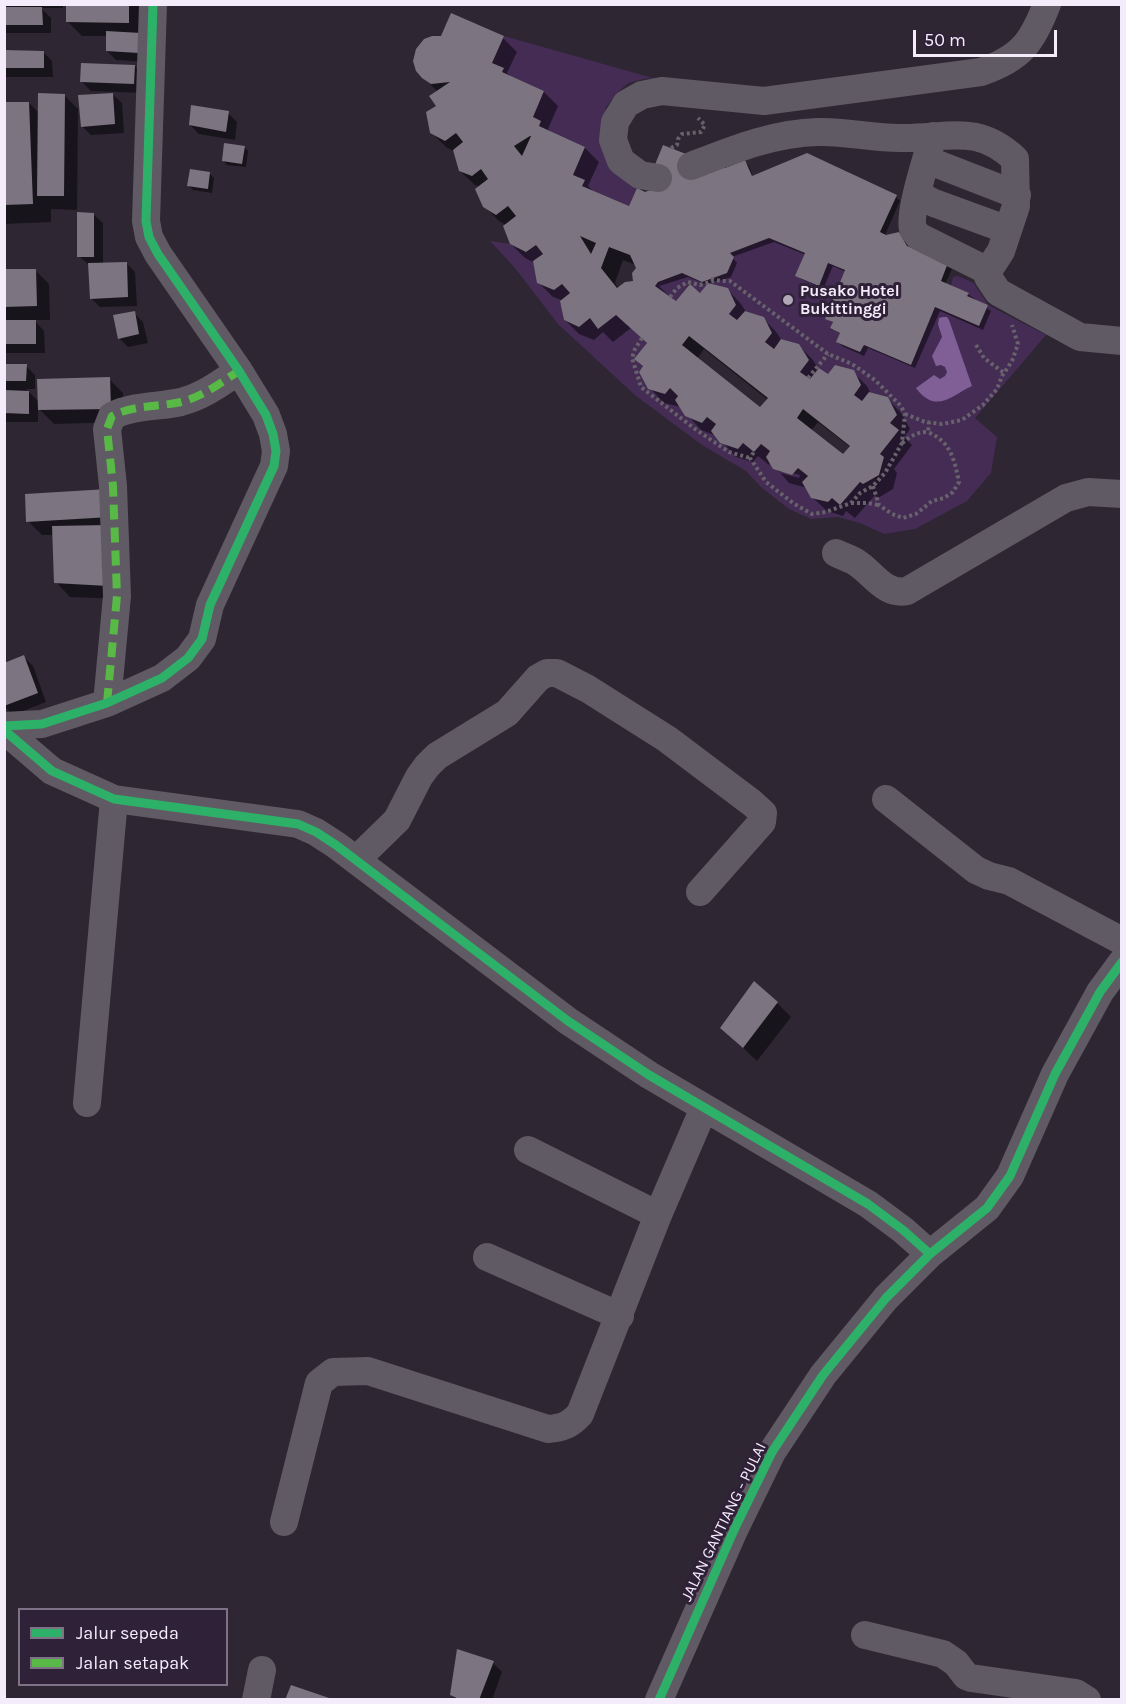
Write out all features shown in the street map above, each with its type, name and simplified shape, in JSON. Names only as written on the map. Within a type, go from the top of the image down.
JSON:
[{"type":"street","points":[[4,728],[42,724],[107,703],[162,678],[188,658],[202,639],[210,605],[274,466],[276,451],[266,415],[239,370],[158,254],[150,237],[146,220],[153,4]]},
{"type":"street","points":[[658,178],[640,175],[621,161],[613,140],[615,122],[626,104],[642,96],[662,91],[764,101],[981,72],[1004,64],[1028,44],[1047,4]]},
{"type":"street","points":[[681,157],[817,132],[903,138],[930,148],[1017,195]]},
{"type":"street","points":[[988,271],[918,236],[913,230],[912,220],[917,195],[930,148],[952,133],[980,137],[1002,147],[1016,159],[1016,206],[1000,251],[988,271],[988,278],[998,292],[1080,337],[1122,341]]},
{"type":"street","points":[[917,195],[1008,230]]},
{"type":"street","points":[[107,703],[117,596],[113,486],[108,429],[112,416],[122,411],[181,401],[204,394],[239,370]]},
{"type":"street","points":[[836,552],[853,561],[890,591],[907,591],[1066,498],[1089,492],[1122,495]]},
{"type":"street","points":[[356,860],[397,820],[427,766],[437,756],[507,712],[538,678],[547,673],[557,673],[588,689],[667,739],[763,813],[762,822],[700,892]]},
{"type":"street","points":[[4,728],[52,771],[114,799],[298,824],[316,832],[336,844],[568,1021],[649,1075],[868,1204],[930,1254]]},
{"type":"street","points":[[87,1103],[114,799]]},
{"type":"street","points":[[886,799],[976,870],[1009,881],[1122,941]]},
{"type":"street","name":"JALAN GANTIANG - PULAI","points":[[659,1700],[734,1530],[772,1452],[823,1375],[886,1298],[930,1254],[987,1208],[1010,1176],[1055,1074],[1100,992],[1122,962]]},
{"type":"street","points":[[284,1522],[319,1383],[333,1372],[368,1371],[548,1429],[571,1424],[580,1414],[658,1215],[704,1108]]},
{"type":"street","points":[[528,1150],[658,1215]]},
{"type":"street","points":[[486,1257],[620,1316]]},
{"type":"street","points":[[865,1635],[943,1654],[956,1663],[966,1676],[972,1678],[1076,1693],[1087,1700]]},
{"type":"street","points":[[256,1700],[262,1670]]},
{"type":"path","points":[[681,157],[677,145],[678,139],[682,134],[701,132],[705,125],[695,114],[700,95]]},
{"type":"path","points":[[711,279],[730,281],[828,354],[852,364],[875,380],[902,406],[905,414],[902,443]]},
{"type":"path","points":[[670,297],[677,288],[688,282],[700,285],[716,280]]},
{"type":"path","points":[[905,414],[942,424],[962,420],[983,405],[997,388],[1012,361],[1018,344],[1012,326],[1021,305]]},
{"type":"path","points":[[642,338],[632,358],[641,387],[729,452],[750,458],[766,482],[793,503],[812,514],[826,513],[851,503],[879,505],[903,518],[916,514],[932,501],[944,498],[953,492],[959,482],[950,450],[940,437],[928,432],[919,432],[910,436],[902,443],[885,473],[873,486],[860,493],[851,503]]},
{"type":"path","points":[[976,345],[984,358],[1004,373]]},
{"type":"path","points":[[808,378],[828,354]]},
{"type":"path","points":[[928,432],[929,422]]},
{"type":"path","points":[[750,458],[754,452]]},
{"type":"path","points":[[873,486],[879,505]]},
{"type":"shaded area","points":[[504,36],[667,82],[648,78],[628,83],[606,107],[602,135],[637,188],[629,206],[582,186],[584,180],[573,175],[585,147],[539,126],[541,121],[533,117],[544,91],[502,72],[504,68],[492,63]]},
{"type":"shaded area","points":[[769,238],[805,253],[796,276],[819,285],[828,263],[845,270],[825,318],[833,322],[830,329],[840,333],[837,342],[860,352],[864,345],[911,364],[935,307],[979,326],[988,305],[1046,335],[975,418],[997,437],[991,473],[967,501],[915,529],[884,534],[860,523],[838,517],[811,519],[789,509],[761,487],[746,471],[702,445],[636,396],[558,324],[515,268],[490,241],[510,244],[526,252],[536,245],[543,254],[537,283],[554,290],[562,284],[570,293],[560,301],[564,320],[579,327],[590,318],[598,329],[616,315],[647,343],[634,359],[643,366],[639,372],[648,389],[670,388],[678,396],[675,400],[685,416],[702,423],[707,417],[716,424],[711,431],[720,443],[738,449],[743,443],[754,452],[761,444],[770,451],[766,457],[773,469],[792,475],[798,468],[808,476],[802,482],[811,498],[828,502],[832,498],[840,505],[860,482],[863,484],[879,475],[884,457],[880,454],[899,431],[890,423],[897,415],[888,397],[869,392],[862,401],[854,395],[861,385],[854,371],[835,365],[828,374],[810,379],[800,372],[809,360],[799,344],[781,339],[774,349],[765,342],[772,333],[764,317],[745,311],[737,320],[729,314],[736,305],[727,288],[708,283],[700,293],[689,284],[676,301],[655,286],[658,282],[682,273],[702,282],[727,273],[734,257],[730,253]]},
{"type":"shaded area","points":[[958,276],[974,283],[988,305],[951,286],[953,277]]},
{"type":"shaded area","points":[[939,318],[949,320],[972,386],[951,398],[937,402],[923,396],[916,388],[934,375],[940,379],[947,372],[945,367],[936,366],[932,356],[942,337],[938,324]]},
{"type":"building","points":[[66,4],[129,4],[129,23],[66,22]]},
{"type":"building","points":[[4,7],[42,7],[43,25],[4,25]]},
{"type":"building","points":[[451,13],[504,36],[492,63],[504,68],[502,72],[544,91],[533,117],[541,121],[539,126],[585,147],[573,175],[585,180],[582,186],[629,206],[637,188],[645,192],[661,186],[654,167],[663,145],[686,154],[722,162],[725,168],[745,160],[752,176],[807,153],[897,195],[880,232],[886,235],[899,232],[907,246],[948,263],[941,281],[969,293],[967,296],[988,305],[979,326],[935,307],[911,365],[864,345],[860,352],[836,342],[840,333],[830,328],[833,322],[825,319],[845,270],[828,263],[819,286],[795,276],[805,253],[769,238],[730,253],[734,257],[727,273],[702,282],[682,273],[658,282],[655,286],[676,301],[690,284],[700,293],[708,283],[728,288],[736,305],[729,314],[737,320],[745,311],[764,317],[772,333],[765,342],[774,349],[781,339],[799,344],[809,360],[800,372],[810,379],[819,368],[828,374],[835,365],[854,370],[861,385],[854,395],[862,401],[869,392],[888,397],[897,415],[890,423],[899,430],[880,454],[884,457],[879,475],[863,484],[860,482],[840,505],[832,498],[828,502],[811,498],[802,482],[808,476],[798,468],[792,475],[773,469],[766,457],[770,451],[761,444],[754,452],[743,443],[738,449],[720,443],[711,431],[716,424],[707,417],[702,423],[685,416],[675,400],[678,396],[670,388],[665,394],[648,389],[639,372],[643,366],[634,359],[647,343],[616,315],[598,329],[590,318],[579,327],[564,320],[560,301],[570,293],[562,284],[554,290],[537,283],[533,261],[543,254],[536,245],[526,252],[510,244],[503,226],[516,216],[508,206],[496,215],[483,207],[475,189],[488,179],[481,169],[472,176],[459,171],[453,150],[463,142],[456,133],[445,141],[430,133],[426,112],[436,106],[429,96],[450,82],[431,84],[416,71],[413,61],[416,49],[424,39],[441,36]],"holes":[[[530,136],[531,136],[522,156],[514,146]],[[580,236],[596,243],[591,254]],[[609,247],[630,255],[636,268],[632,273],[633,281],[625,282],[617,288],[601,268]],[[689,336],[768,398],[760,407],[682,345]],[[803,409],[850,446],[843,454],[797,418]]]},
{"type":"building","points":[[106,31],[141,33],[139,53],[106,51]]},
{"type":"building","points":[[4,50],[44,51],[44,68],[4,68]]},
{"type":"building","points":[[81,63],[135,65],[134,84],[80,82]]},
{"type":"building","points":[[38,93],[65,94],[64,196],[37,196]]},
{"type":"building","points":[[113,93],[115,124],[81,127],[78,95]]},
{"type":"building","points":[[4,102],[29,102],[33,204],[4,205]]},
{"type":"building","points":[[191,105],[229,111],[226,132],[189,125]]},
{"type":"building","points":[[224,143],[245,146],[242,164],[222,161]]},
{"type":"building","points":[[190,169],[210,172],[208,189],[187,186]]},
{"type":"building","points":[[77,212],[94,213],[94,257],[77,257]]},
{"type":"building","points":[[127,262],[128,297],[90,299],[88,263]]},
{"type":"building","points":[[4,269],[36,269],[37,306],[4,307]]},
{"type":"building","points":[[135,311],[139,334],[118,339],[113,315]]},
{"type":"building","points":[[4,320],[36,320],[36,344],[4,344]]},
{"type":"building","points":[[4,364],[27,364],[26,381],[4,381]]},
{"type":"building","points":[[110,377],[111,409],[38,410],[37,379]]},
{"type":"building","points":[[4,390],[29,391],[29,414],[4,413]]},
{"type":"building","points":[[108,489],[110,517],[26,522],[25,494]]},
{"type":"building","points":[[109,525],[108,586],[54,583],[52,526]]},
{"type":"building","points":[[24,655],[38,693],[4,706],[4,663]]},
{"type":"building","points":[[754,981],[778,1002],[743,1048],[720,1028]]},
{"type":"building","points":[[457,1649],[494,1661],[479,1700],[461,1700],[450,1695]]},
{"type":"building","points":[[291,1685],[332,1699],[332,1700],[285,1700]]},
{"type":"marked path","points":[[107,703],[117,596],[113,486],[107,429],[112,416],[129,410],[181,402],[212,389],[239,371]]},
{"type":"cycle path","points":[[4,726],[42,724],[107,703],[162,678],[188,658],[202,639],[210,605],[274,466],[276,451],[266,415],[239,371],[158,254],[149,237],[146,221],[153,4]]},
{"type":"cycle path","points":[[4,730],[52,771],[114,799],[298,824],[316,832],[568,1021],[649,1075],[868,1204],[930,1254]]},
{"type":"cycle path","points":[[659,1700],[734,1530],[772,1452],[823,1375],[886,1298],[930,1254],[987,1208],[1010,1176],[1055,1074],[1100,992],[1122,962]]},
{"type":"place","name":"Pusako Hotel Bukittinggi","points":[[788,300]]}]
